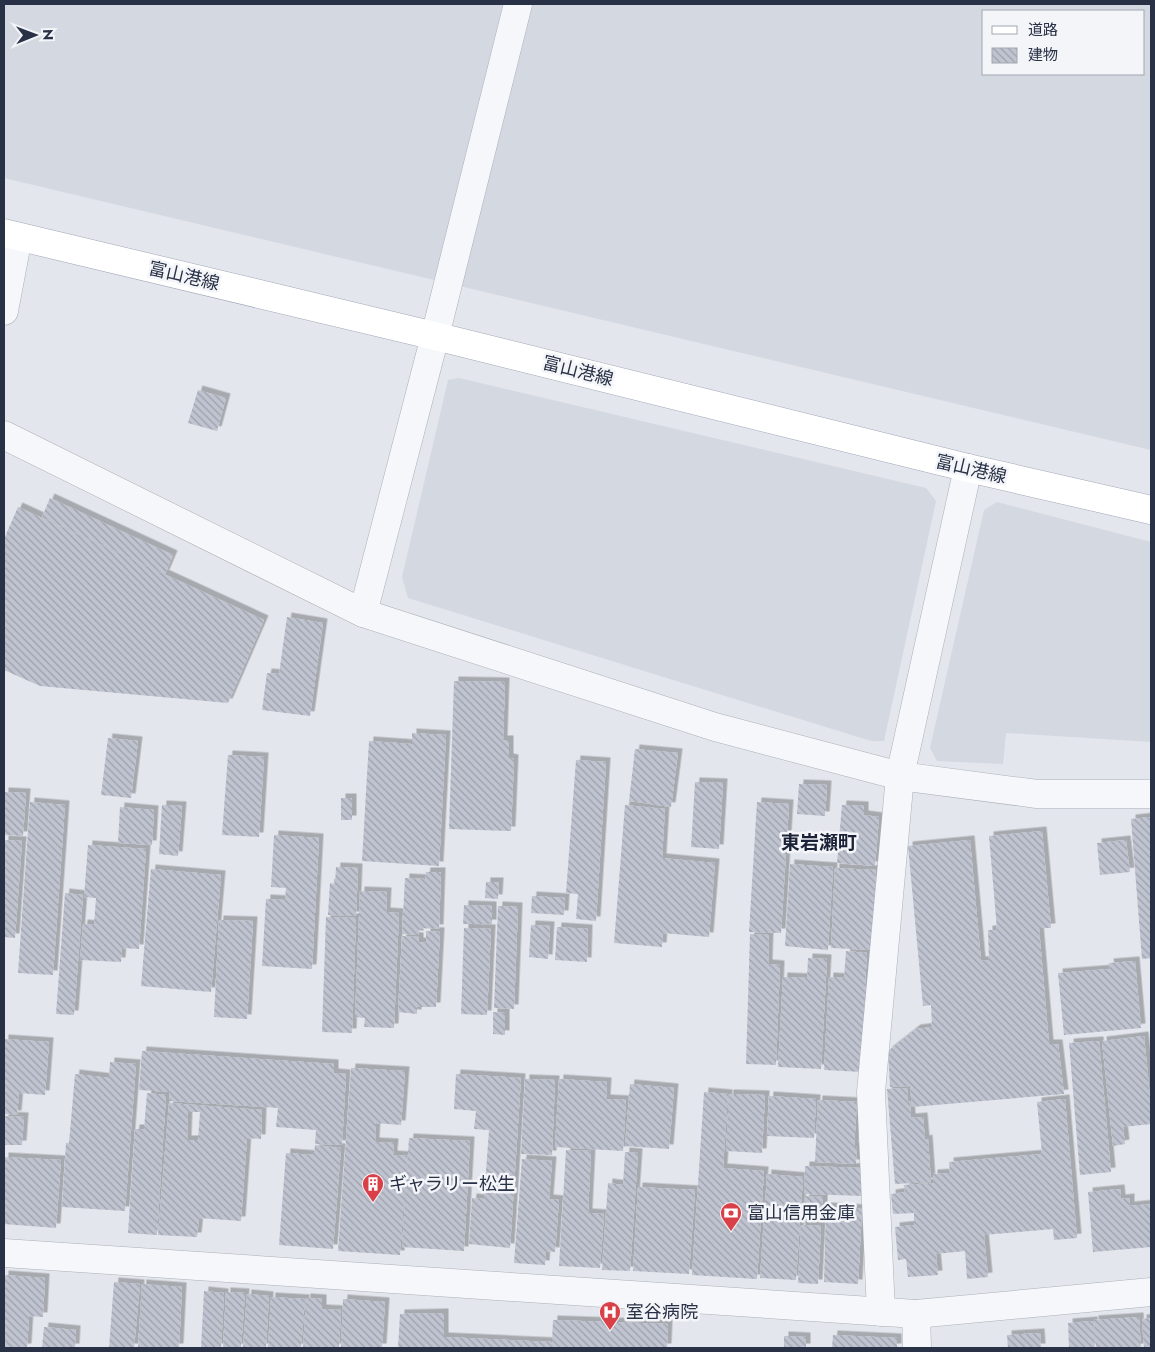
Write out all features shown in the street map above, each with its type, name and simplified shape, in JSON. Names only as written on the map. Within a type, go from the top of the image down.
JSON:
[{"type":"main road","name":"富山港線","points":[[11,235],[435,336],[968,468],[1151,510]]},
{"type":"street","points":[[363,613],[518,4]]},
{"type":"street","points":[[4,311],[11,235]]},
{"type":"street","points":[[4,435],[363,613],[715,727],[900,776],[1037,794],[1151,794]]},
{"type":"street","points":[[881,1312],[871,1092],[900,776],[968,468]]},
{"type":"street","points":[[4,1253],[916,1314],[1151,1292]]},
{"type":"street","points":[[916,1314],[918,1348]]},
{"type":"shaded area","points":[[4,4],[1151,4],[1151,450],[4,178]]},
{"type":"shaded area","points":[[459,378],[926,488],[936,501],[884,741],[871,741],[408,598],[402,577],[448,380]]},
{"type":"shaded area","points":[[997,502],[1151,542],[1151,742],[1006,733],[1003,764],[937,761],[930,748],[984,510]]},
{"type":"building","points":[[198,390],[226,398],[217,431],[188,423]]},
{"type":"building","points":[[50,498],[173,555],[165,574],[42,517]]},
{"type":"building","points":[[18,507],[264,620],[228,703],[40,686],[4,670],[4,539]]},
{"type":"building","points":[[287,617],[323,623],[310,716],[262,710],[267,673],[279,674]]},
{"type":"building","points":[[454,681],[505,682],[503,740],[509,740],[509,758],[514,759],[511,831],[449,829]]},
{"type":"building","points":[[412,733],[446,735],[439,866],[362,861],[369,741],[412,744]]},
{"type":"building","points":[[108,738],[138,741],[131,798],[101,795]]},
{"type":"building","points":[[635,749],[678,753],[671,807],[629,801]]},
{"type":"building","points":[[228,755],[264,757],[259,837],[222,835]]},
{"type":"building","points":[[576,760],[606,762],[596,921],[576,919],[578,894],[566,893]]},
{"type":"building","points":[[695,782],[723,783],[719,849],[691,847]]},
{"type":"building","points":[[799,784],[827,785],[825,816],[797,814]]},
{"type":"building","points":[[4,792],[26,793],[23,836],[4,835]]},
{"type":"building","points":[[341,798],[352,798],[352,820],[341,820]]},
{"type":"building","points":[[30,802],[65,805],[53,975],[18,973]]},
{"type":"building","points":[[757,802],[789,804],[781,933],[749,932]]},
{"type":"building","points":[[162,805],[182,806],[178,856],[159,854]]},
{"type":"building","points":[[625,805],[665,809],[662,858],[715,863],[709,937],[663,933],[662,947],[614,943]]},
{"type":"building","points":[[842,805],[864,806],[864,815],[879,817],[875,866],[837,863]]},
{"type":"building","points":[[120,807],[154,810],[152,845],[118,843]]},
{"type":"building","points":[[1151,817],[1151,958],[1142,959],[1131,819]]},
{"type":"building","points":[[1042,831],[1051,928],[1039,928],[1049,1044],[1058,1044],[1064,1094],[912,1107],[910,1086],[890,1087],[888,1051],[916,1029],[932,1027],[931,1005],[923,1006],[908,846],[970,840],[981,961],[989,960],[988,930],[997,930],[989,836]]},
{"type":"building","points":[[274,835],[319,838],[312,969],[262,966],[266,899],[285,900],[286,888],[271,887]]},
{"type":"building","points":[[4,840],[22,841],[15,938],[4,937]]},
{"type":"building","points":[[1126,840],[1130,872],[1100,875],[1097,843]]},
{"type":"building","points":[[88,845],[146,849],[139,949],[122,948],[121,962],[80,960],[83,924],[94,925],[96,898],[84,897]]},
{"type":"building","points":[[790,864],[833,867],[828,950],[785,946]]},
{"type":"building","points":[[336,867],[358,868],[356,916],[328,915],[330,883],[335,884]]},
{"type":"building","points":[[835,868],[876,870],[872,950],[831,948]]},
{"type":"building","points":[[151,869],[221,875],[211,992],[141,986]]},
{"type":"building","points":[[426,872],[441,872],[439,929],[419,928],[419,935],[402,934],[405,878],[425,879]]},
{"type":"building","points":[[486,882],[499,882],[498,899],[485,898]]},
{"type":"building","points":[[360,891],[387,892],[386,912],[399,913],[394,1028],[364,1027],[365,1018],[355,1017]]},
{"type":"building","points":[[65,893],[83,895],[74,1015],[56,1014]]},
{"type":"building","points":[[532,896],[565,898],[564,915],[531,913]]},
{"type":"building","points":[[464,905],[492,906],[492,924],[463,924]]},
{"type":"building","points":[[498,906],[518,907],[514,1009],[494,1008]]},
{"type":"building","points":[[326,917],[356,918],[352,1033],[322,1032]]},
{"type":"building","points":[[219,920],[253,921],[247,1019],[214,1017]]},
{"type":"building","points":[[531,925],[550,926],[548,959],[529,957]]},
{"type":"building","points":[[557,927],[588,929],[587,962],[555,960]]},
{"type":"building","points":[[464,928],[491,929],[487,1015],[461,1014]]},
{"type":"building","points":[[426,931],[440,932],[436,1007],[417,1007],[417,1014],[398,1012],[402,936],[419,937],[419,942],[426,943]]},
{"type":"building","points":[[750,934],[769,935],[768,964],[780,965],[776,1065],[746,1064]]},
{"type":"building","points":[[846,951],[867,953],[862,1072],[824,1070],[829,977],[844,978]]},
{"type":"building","points":[[808,958],[827,959],[821,1069],[778,1067],[783,977],[807,978]]},
{"type":"building","points":[[1135,961],[1141,1028],[1064,1035],[1058,973],[1110,969],[1109,963]]},
{"type":"building","points":[[493,1012],[505,1013],[505,1035],[493,1034]]},
{"type":"building","points":[[1144,1036],[1151,1124],[1123,1127],[1125,1144],[1113,1146],[1102,1041]]},
{"type":"building","points":[[4,1039],[49,1042],[45,1095],[19,1093],[17,1115],[4,1114]]},
{"type":"building","points":[[1099,1041],[1111,1172],[1080,1175],[1069,1043]]},
{"type":"building","points":[[142,1051],[334,1064],[334,1073],[346,1074],[342,1145],[315,1144],[316,1130],[276,1127],[278,1108],[169,1101],[170,1092],[139,1090]]},
{"type":"building","points":[[110,1062],[136,1064],[125,1211],[62,1207],[66,1143],[69,1143],[75,1074],[109,1078]]},
{"type":"building","name":"ギャラリー松生","points":[[351,1068],[405,1071],[401,1125],[376,1123],[375,1142],[394,1143],[393,1155],[407,1156],[400,1255],[338,1251]]},
{"type":"building","points":[[456,1074],[521,1078],[510,1248],[469,1244],[472,1198],[484,1199],[489,1130],[474,1129],[476,1111],[454,1109]]},
{"type":"building","points":[[525,1079],[555,1080],[552,1155],[521,1154]]},
{"type":"building","points":[[559,1079],[607,1082],[606,1099],[626,1100],[623,1151],[555,1147]]},
{"type":"building","points":[[630,1084],[674,1088],[669,1149],[625,1146]]},
{"type":"building","points":[[907,1088],[911,1118],[923,1117],[925,1140],[928,1139],[931,1182],[895,1184],[887,1089]]},
{"type":"building","points":[[704,1092],[728,1094],[723,1168],[764,1171],[757,1279],[692,1275]]},
{"type":"building","points":[[147,1093],[166,1095],[157,1235],[128,1233],[135,1129],[144,1129]]},
{"type":"building","points":[[729,1094],[765,1095],[762,1153],[726,1151]]},
{"type":"building","points":[[769,1096],[816,1099],[814,1138],[767,1136]]},
{"type":"building","points":[[1065,1099],[1077,1238],[1054,1240],[1053,1229],[984,1235],[988,1277],[967,1279],[965,1251],[936,1254],[938,1275],[908,1277],[906,1259],[898,1260],[895,1227],[914,1225],[914,1213],[893,1214],[891,1194],[905,1192],[904,1185],[933,1183],[933,1174],[950,1173],[949,1162],[1042,1154],[1037,1102]]},
{"type":"building","points":[[818,1100],[857,1102],[854,1147],[857,1147],[856,1164],[815,1162]]},
{"type":"building","points":[[169,1103],[262,1110],[261,1139],[247,1138],[241,1221],[199,1218],[197,1237],[158,1235]],"holes":[[[188,1112],[200,1112],[198,1140],[187,1140]]]},
{"type":"building","points":[[4,1116],[24,1117],[22,1145],[4,1145]]},
{"type":"building","points":[[409,1138],[470,1141],[464,1251],[402,1247]]},
{"type":"building","points":[[315,1145],[341,1148],[333,1249],[279,1245],[286,1153],[314,1155]]},
{"type":"building","points":[[566,1150],[591,1151],[588,1213],[604,1214],[600,1268],[559,1266]]},
{"type":"building","points":[[625,1152],[638,1153],[630,1271],[602,1270],[608,1183],[623,1185]]},
{"type":"building","points":[[4,1157],[61,1160],[56,1228],[4,1224]]},
{"type":"building","points":[[522,1159],[552,1161],[549,1199],[559,1200],[555,1252],[546,1251],[545,1265],[514,1263]]},
{"type":"building","points":[[805,1166],[863,1168],[862,1196],[804,1194]]},
{"type":"building","points":[[767,1174],[803,1177],[796,1280],[760,1278]]},
{"type":"building","points":[[638,1187],[695,1190],[689,1274],[633,1271]]},
{"type":"building","points":[[1120,1189],[1121,1199],[1130,1198],[1130,1206],[1151,1204],[1151,1247],[1093,1252],[1088,1192]]},
{"type":"building","points":[[805,1196],[823,1197],[823,1222],[804,1222]]},
{"type":"building","points":[[826,1207],[862,1209],[858,1284],[824,1282]]},
{"type":"building","points":[[801,1225],[821,1226],[818,1284],[798,1283]]},
{"type":"building","points":[[4,1275],[45,1278],[43,1317],[29,1316],[27,1348],[4,1348]]},
{"type":"building","points":[[114,1282],[140,1284],[134,1348],[109,1348]]},
{"type":"building","points":[[142,1284],[182,1287],[179,1348],[138,1348]]},
{"type":"building","points":[[204,1291],[224,1293],[221,1348],[201,1348]]},
{"type":"building","points":[[226,1292],[245,1293],[241,1348],[223,1348]]},
{"type":"building","points":[[247,1294],[269,1296],[266,1348],[243,1348]]},
{"type":"building","points":[[271,1297],[305,1299],[301,1348],[268,1348]]},
{"type":"building","points":[[306,1298],[322,1299],[322,1309],[341,1310],[339,1348],[303,1348]]},
{"type":"building","points":[[343,1299],[385,1302],[382,1348],[341,1348]]},
{"type":"building","name":"室谷病院","points":[[444,1313],[444,1337],[552,1342],[553,1320],[668,1324],[667,1348],[398,1348],[400,1314]]},
{"type":"building","points":[[1139,1317],[1141,1348],[1096,1348],[1094,1320]]},
{"type":"building","points":[[1151,1318],[1151,1348],[1144,1348],[1142,1319]]},
{"type":"building","points":[[1093,1321],[1095,1348],[1069,1348],[1068,1323]]},
{"type":"building","points":[[44,1327],[76,1330],[75,1348],[42,1348]]},
{"type":"building","points":[[1040,1333],[1041,1348],[1008,1348],[1007,1335]]},
{"type":"building","points":[[833,1335],[897,1338],[897,1348],[832,1348]]},
{"type":"building","points":[[784,1336],[806,1337],[806,1348],[784,1348]]},
{"type":"place","name":"ギャラリー松生","points":[[373,1203]]},
{"type":"place","name":"富山信用金庫","points":[[731,1232]]},
{"type":"place","name":"室谷病院","points":[[610,1331]]},
{"type":"district","name":"東岩瀬町","points":[[819,842]]}]
